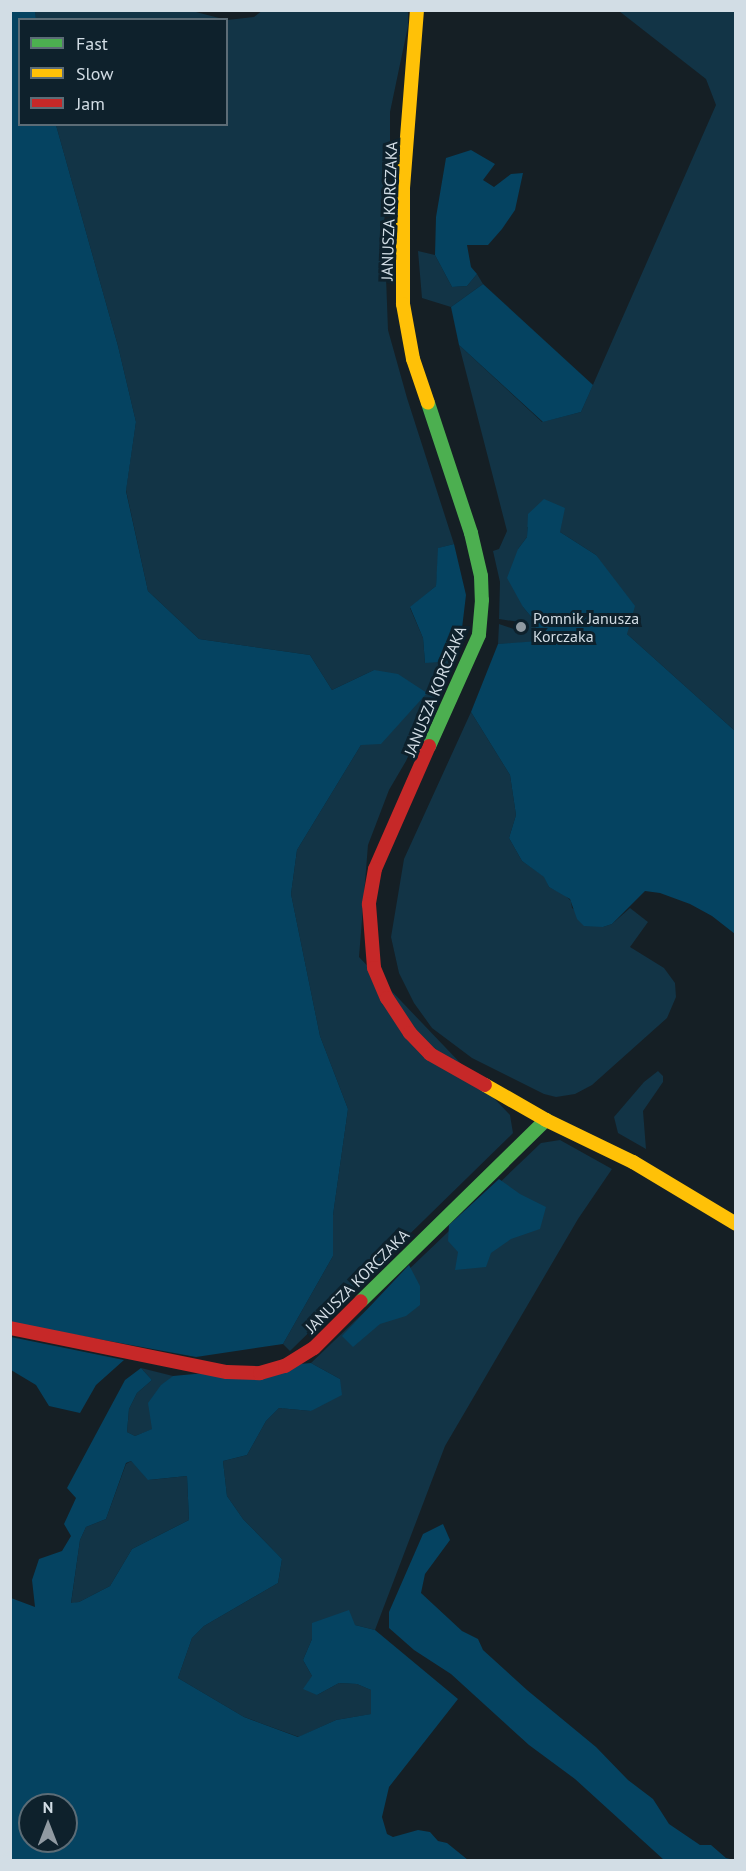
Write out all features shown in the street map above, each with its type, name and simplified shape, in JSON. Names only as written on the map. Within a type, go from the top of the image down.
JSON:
[{"type":"street","name":"JANUSZA KORCZAKA","points":[[417,10],[403,189],[403,304],[416,370],[471,533],[481,576],[482,600],[479,635],[375,869],[369,904],[369,935],[374,968],[387,998],[410,1033],[430,1054],[546,1120],[633,1162],[735,1224]]},
{"type":"street","name":"JANUSZA KORCZAKA","points":[[10,1328],[227,1372],[260,1373],[285,1366],[314,1348],[427,1234],[546,1120]]},
{"type":"shaded area","points":[[35,10],[36,18],[18,18],[18,126],[56,126],[118,346],[136,422],[126,491],[148,591],[199,639],[310,655],[332,690],[374,670],[398,674],[427,693],[381,744],[361,745],[297,850],[291,894],[320,1036],[348,1109],[333,1215],[333,1256],[283,1344],[196,1357],[11,1323],[10,11]]},
{"type":"shaded area","points":[[263,10],[408,11],[408,26],[390,112],[390,161],[384,223],[388,330],[407,398],[454,544],[439,548],[436,586],[410,608],[423,638],[425,663],[460,645],[406,761],[389,790],[368,845],[359,957],[510,1115],[513,1133],[290,1351],[283,1344],[333,1256],[333,1215],[348,1109],[320,1036],[291,894],[297,850],[361,745],[374,670],[332,690],[310,655],[199,639],[148,591],[126,490],[136,422],[118,346],[56,126],[228,126],[228,20],[254,17]]},
{"type":"shaded area","points":[[35,11],[192,11],[219,18],[36,18]]},
{"type":"shaded area","points":[[619,11],[735,11],[735,731],[627,634],[596,555],[560,532],[527,527],[527,537],[518,549],[523,607],[533,619],[539,642],[498,644],[499,624],[525,633],[526,623],[499,619],[500,582],[493,551],[499,549],[507,531],[459,345],[542,422],[581,412],[716,105],[706,79]]},
{"type":"shaded area","points":[[471,150],[495,164],[483,180],[494,187],[511,174],[523,173],[515,210],[502,229],[488,245],[467,245],[471,267],[477,274],[467,286],[452,287],[435,255],[436,217],[446,158]]},
{"type":"shaded area","points":[[418,251],[435,255],[452,287],[467,286],[477,274],[483,284],[451,307],[422,298]]},
{"type":"shaded area","points":[[483,284],[593,385],[581,412],[543,422],[459,345],[451,307]]},
{"type":"shaded area","points":[[544,499],[565,508],[560,532],[596,555],[635,606],[627,634],[735,731],[735,934],[712,916],[690,904],[660,893],[645,891],[612,924],[603,927],[584,926],[577,919],[570,899],[549,887],[544,877],[522,861],[509,838],[516,815],[510,775],[471,712],[498,644],[539,641],[533,619],[523,607],[507,578],[518,549],[527,537],[528,514]]},
{"type":"shaded area","points":[[454,544],[466,595],[460,645],[446,652],[439,662],[425,663],[423,638],[410,607],[436,586],[438,548]]},
{"type":"shaded area","points":[[471,712],[510,775],[516,815],[509,838],[522,861],[545,877],[549,887],[565,895],[571,901],[572,908],[603,927],[612,924],[630,908],[648,922],[630,947],[664,968],[675,983],[676,997],[667,1018],[592,1085],[575,1094],[556,1097],[544,1094],[472,1058],[432,1028],[414,1003],[399,973],[391,937],[404,859]]},
{"type":"shaded area","points":[[658,1071],[663,1076],[663,1082],[643,1111],[646,1149],[618,1133],[614,1117],[644,1082]]},
{"type":"shaded area","points":[[560,1140],[612,1169],[578,1219],[445,1446],[375,1630],[355,1625],[312,1623],[312,1639],[303,1660],[312,1676],[317,1695],[339,1683],[357,1684],[371,1690],[372,1714],[336,1720],[299,1737],[244,1717],[178,1678],[192,1638],[204,1626],[278,1583],[282,1559],[243,1519],[227,1496],[223,1461],[247,1455],[266,1421],[279,1408],[311,1411],[340,1379],[311,1363],[541,1143]]},
{"type":"shaded area","points":[[499,1179],[520,1194],[546,1207],[540,1229],[511,1239],[491,1253],[486,1267],[455,1270],[458,1252],[448,1241],[449,1225]]},
{"type":"shaded area","points":[[409,1265],[420,1286],[420,1305],[406,1316],[380,1324],[353,1347],[342,1336]]},
{"type":"shaded area","points":[[11,1337],[124,1360],[96,1385],[80,1413],[49,1406],[36,1385],[11,1370]]},
{"type":"shaded area","points":[[311,1363],[340,1379],[342,1395],[311,1411],[279,1408],[266,1421],[247,1455],[223,1461],[227,1496],[243,1519],[282,1559],[278,1583],[204,1626],[192,1638],[178,1678],[244,1717],[298,1737],[336,1720],[371,1714],[371,1690],[357,1684],[339,1683],[317,1695],[303,1689],[312,1676],[303,1660],[312,1639],[312,1623],[349,1610],[355,1625],[375,1630],[458,1699],[389,1787],[382,1817],[387,1834],[393,1837],[418,1830],[430,1832],[438,1841],[447,1843],[468,1860],[11,1860],[11,1598],[35,1607],[32,1580],[39,1559],[62,1551],[71,1536],[64,1524],[76,1498],[67,1488],[125,1380],[141,1368],[152,1380],[137,1393],[129,1409],[127,1432],[135,1436],[152,1429],[148,1403],[161,1385],[173,1376]],"holes":[[[131,1461],[148,1480],[187,1476],[189,1520],[132,1549],[110,1586],[79,1602],[71,1603],[80,1540],[86,1527],[106,1519],[126,1463]]]},
{"type":"shaded area","points":[[141,1368],[173,1376],[153,1429],[135,1436],[127,1432],[129,1409],[137,1393],[152,1380]]},
{"type":"shaded area","points":[[131,1461],[149,1480],[187,1476],[189,1520],[132,1549],[110,1586],[71,1604],[80,1540],[86,1527],[106,1519],[126,1464]]},
{"type":"shaded area","points":[[443,1524],[450,1540],[425,1574],[421,1593],[462,1631],[478,1639],[483,1650],[596,1747],[628,1780],[653,1799],[669,1824],[700,1845],[711,1845],[726,1858],[734,1860],[664,1860],[575,1779],[529,1745],[451,1674],[414,1650],[389,1628],[389,1612],[423,1534]]},
{"type":"traffic: fast","points":[[428,403],[471,533],[481,576],[482,600],[479,635],[429,746]]},
{"type":"traffic: fast","points":[[361,1301],[546,1120]]},
{"type":"traffic: slow","points":[[417,10],[403,189],[403,304],[413,359],[428,403]]},
{"type":"traffic: slow","points":[[485,1085],[546,1120],[633,1162],[736,1224]]},
{"type":"traffic: jam","points":[[429,746],[375,869],[369,904],[374,968],[387,998],[410,1033],[430,1054],[485,1085]]},
{"type":"traffic: jam","points":[[10,1328],[227,1372],[260,1373],[285,1366],[314,1348],[361,1301]]},
{"type":"place","name":"Pomnik Janusza Korczaka","points":[[521,627]]}]
